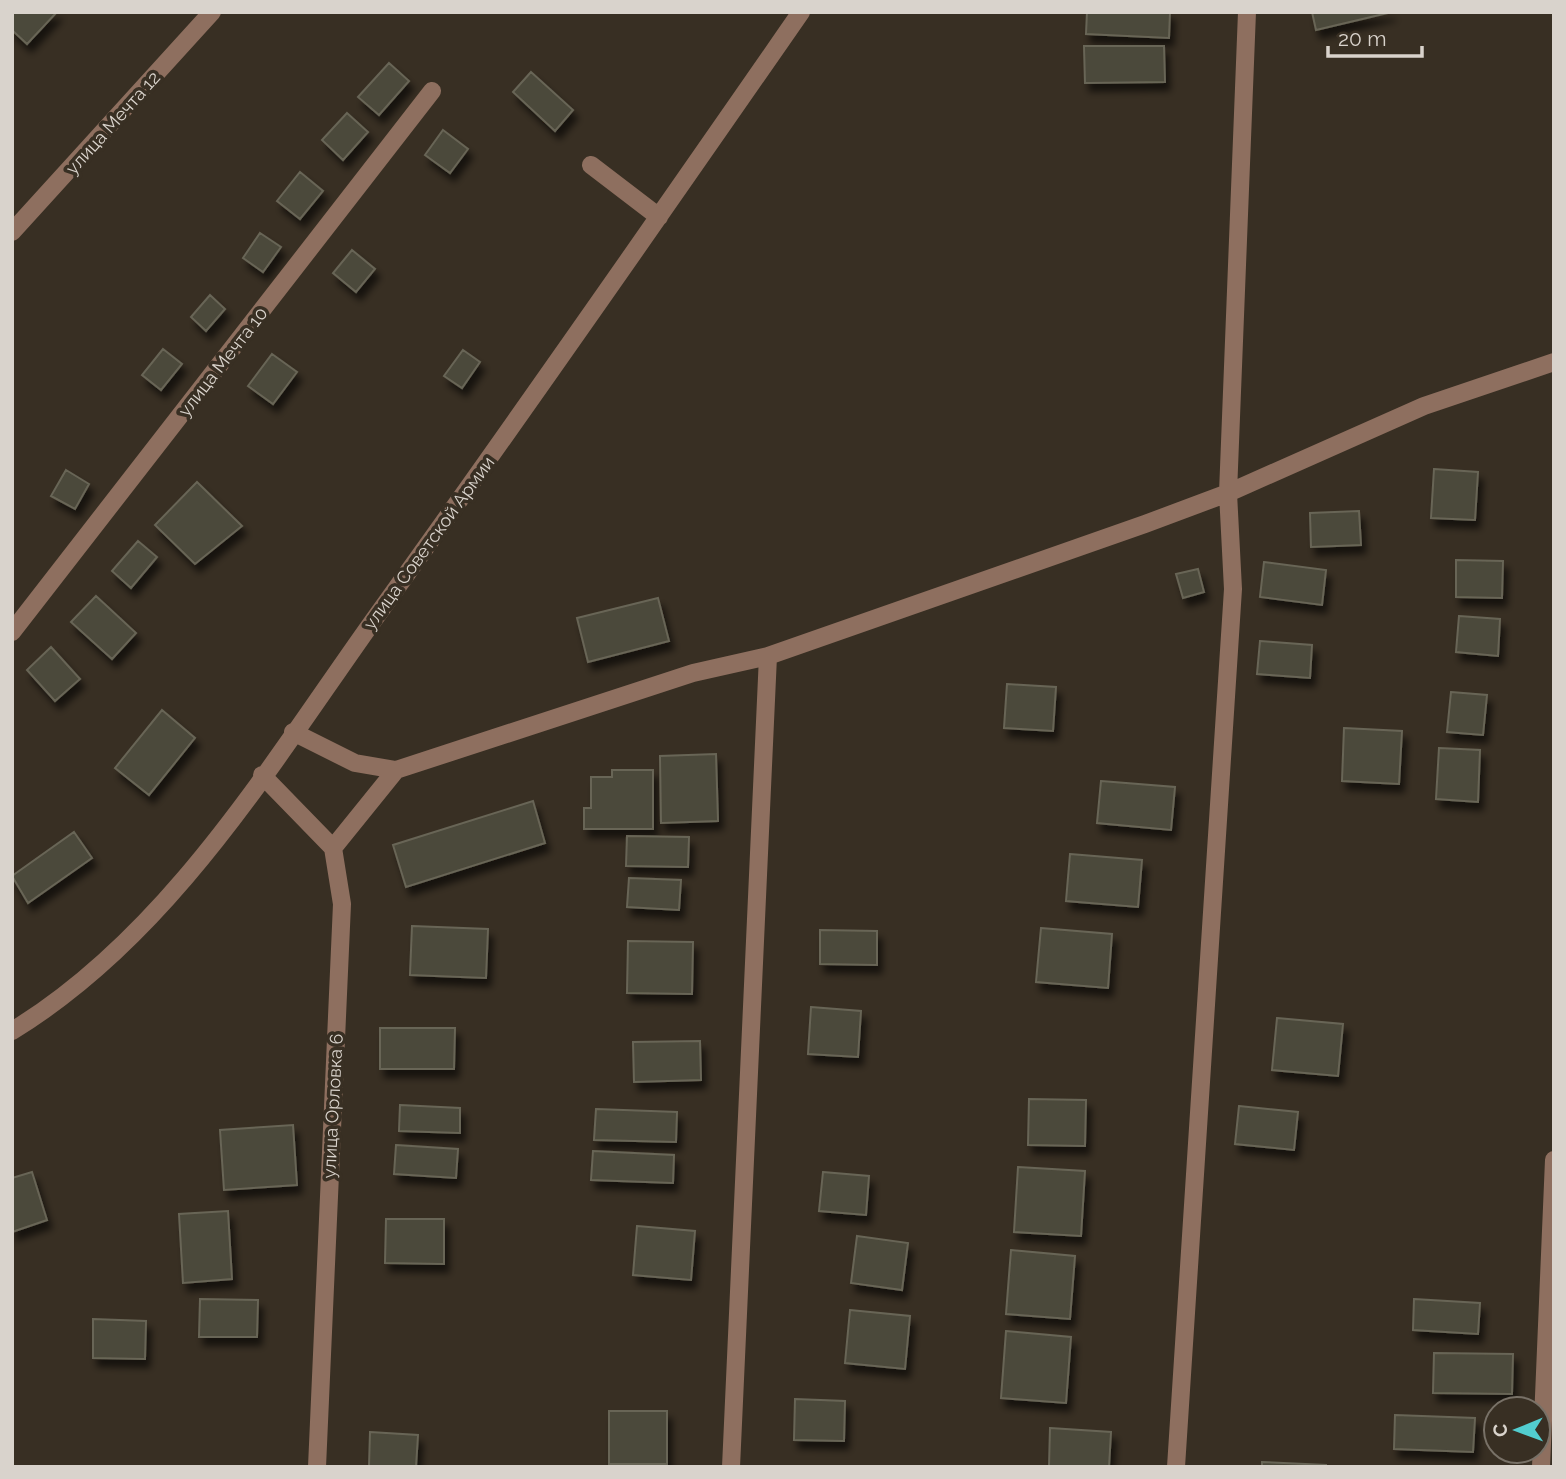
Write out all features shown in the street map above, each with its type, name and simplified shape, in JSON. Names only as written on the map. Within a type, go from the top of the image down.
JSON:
[{"type":"street","name":"улица Мечта 12","points":[[12,232],[212,12]]},
{"type":"street","name":"улица Советской Армии","points":[[12,1031],[47,1010],[109,960],[165,904],[293,732],[659,217],[801,12]]},
{"type":"street","points":[[1176,1467],[1233,589],[1228,494],[1247,12]]},
{"type":"street","name":"улица Мечта 10","points":[[12,632],[432,91]]},
{"type":"street","points":[[591,166],[659,217]]},
{"type":"street","points":[[293,732],[355,763],[396,770],[693,673],[768,656],[1228,494],[1424,407],[1554,362]]},
{"type":"street","points":[[731,1467],[768,656]]},
{"type":"street","points":[[262,775],[333,848],[396,770]]},
{"type":"street","name":"улица Орловка 6","points":[[317,1467],[342,904],[333,848]]},
{"type":"street","points":[[1541,1467],[1554,1160]]},
{"type":"building","points":[[12,12],[57,12],[27,44],[12,30]]},
{"type":"building","points":[[1087,12],[1170,12],[1169,38],[1086,34]]},
{"type":"building","points":[[1312,12],[1392,12],[1316,30]]},
{"type":"building","points":[[1084,46],[1164,46],[1165,82],[1085,83]]},
{"type":"building","points":[[389,63],[409,81],[379,115],[358,97]]},
{"type":"building","points":[[531,72],[573,110],[555,131],[513,92]]},
{"type":"building","points":[[347,113],[368,132],[343,160],[322,140]]},
{"type":"building","points":[[443,130],[468,149],[450,173],[425,155]]},
{"type":"building","points":[[300,172],[323,191],[300,219],[277,201]]},
{"type":"building","points":[[260,233],[281,247],[263,272],[243,258]]},
{"type":"building","points":[[352,250],[375,269],[356,292],[333,273]]},
{"type":"building","points":[[210,295],[225,309],[206,331],[191,317]]},
{"type":"building","points":[[163,349],[182,364],[161,390],[142,375]]},
{"type":"building","points":[[463,350],[480,362],[462,388],[444,376]]},
{"type":"building","points":[[272,354],[297,372],[273,404],[248,386]]},
{"type":"building","points":[[1434,469],[1478,472],[1475,520],[1431,518]]},
{"type":"building","points":[[66,470],[89,484],[75,509],[51,496]]},
{"type":"building","points":[[197,482],[242,526],[195,564],[155,525]]},
{"type":"building","points":[[1359,511],[1361,545],[1311,547],[1310,513]]},
{"type":"building","points":[[138,541],[157,557],[131,588],[112,571]]},
{"type":"building","points":[[1456,560],[1503,561],[1502,598],[1456,597]]},
{"type":"building","points":[[1264,562],[1326,570],[1322,605],[1260,597]]},
{"type":"building","points":[[1198,569],[1204,592],[1183,598],[1176,574]]},
{"type":"building","points":[[96,596],[136,633],[112,659],[71,622]]},
{"type":"building","points":[[658,598],[669,641],[588,662],[577,618]]},
{"type":"building","points":[[1459,616],[1500,619],[1498,656],[1456,652]]},
{"type":"building","points":[[1260,641],[1312,645],[1310,678],[1257,674]]},
{"type":"building","points":[[51,647],[80,679],[55,701],[27,670]]},
{"type":"building","points":[[1007,684],[1056,687],[1053,731],[1004,728]]},
{"type":"building","points":[[1451,692],[1487,695],[1483,735],[1447,732]]},
{"type":"building","points":[[162,710],[195,738],[149,795],[115,768]]},
{"type":"building","points":[[1344,728],[1402,731],[1399,784],[1342,781]]},
{"type":"building","points":[[1439,748],[1480,750],[1478,802],[1436,799]]},
{"type":"building","points":[[716,754],[718,821],[661,823],[660,756]]},
{"type":"building","points":[[612,770],[653,770],[653,829],[584,829],[584,808],[591,808],[591,777],[612,777]]},
{"type":"building","points":[[1101,781],[1175,787],[1171,830],[1097,823]]},
{"type":"building","points":[[533,801],[545,843],[406,887],[393,845]]},
{"type":"building","points":[[74,832],[92,858],[28,903],[12,876]]},
{"type":"building","points":[[627,836],[689,837],[688,867],[626,866]]},
{"type":"building","points":[[1070,854],[1142,860],[1138,907],[1066,901]]},
{"type":"building","points":[[629,878],[681,880],[679,910],[627,907]]},
{"type":"building","points":[[412,926],[488,929],[486,978],[410,975]]},
{"type":"building","points":[[1041,928],[1112,934],[1108,988],[1036,982]]},
{"type":"building","points":[[820,930],[877,931],[877,965],[820,964]]},
{"type":"building","points":[[628,941],[693,942],[692,994],[627,993]]},
{"type":"building","points":[[811,1007],[861,1011],[858,1057],[808,1054]]},
{"type":"building","points":[[1277,1018],[1343,1024],[1338,1076],[1272,1070]]},
{"type":"building","points":[[380,1028],[455,1028],[454,1069],[380,1069]]},
{"type":"building","points":[[700,1041],[701,1080],[634,1082],[633,1042]]},
{"type":"building","points":[[1029,1099],[1086,1100],[1085,1146],[1028,1145]]},
{"type":"building","points":[[400,1105],[460,1108],[460,1133],[399,1131]]},
{"type":"building","points":[[1239,1106],[1298,1112],[1294,1150],[1235,1144]]},
{"type":"building","points":[[596,1109],[677,1112],[676,1142],[594,1140]]},
{"type":"building","points":[[293,1125],[297,1185],[224,1190],[220,1130]]},
{"type":"building","points":[[396,1145],[458,1149],[456,1178],[394,1174]]},
{"type":"building","points":[[593,1151],[674,1155],[673,1183],[591,1180]]},
{"type":"building","points":[[1018,1167],[1085,1171],[1081,1236],[1014,1232]]},
{"type":"building","points":[[32,1172],[47,1220],[12,1232],[12,1178]]},
{"type":"building","points":[[823,1172],[869,1176],[866,1215],[819,1211]]},
{"type":"building","points":[[228,1211],[232,1279],[183,1283],[179,1214]]},
{"type":"building","points":[[386,1219],[444,1219],[444,1264],[385,1263]]},
{"type":"building","points":[[637,1226],[695,1231],[691,1280],[633,1275]]},
{"type":"building","points":[[857,1236],[908,1243],[902,1290],[851,1283]]},
{"type":"building","points":[[1011,1250],[1075,1256],[1070,1319],[1006,1314]]},
{"type":"building","points":[[200,1299],[258,1300],[257,1337],[199,1337]]},
{"type":"building","points":[[1414,1299],[1480,1303],[1478,1334],[1413,1330]]},
{"type":"building","points":[[850,1310],[910,1316],[905,1369],[845,1363]]},
{"type":"building","points":[[93,1319],[146,1321],[145,1359],[93,1358]]},
{"type":"building","points":[[1006,1331],[1071,1337],[1066,1403],[1001,1398]]},
{"type":"building","points":[[1434,1353],[1513,1354],[1512,1394],[1433,1393]]},
{"type":"building","points":[[795,1399],[845,1401],[844,1441],[794,1440]]},
{"type":"building","points":[[609,1411],[667,1411],[667,1464],[609,1464]]},
{"type":"building","points":[[1395,1415],[1475,1418],[1473,1452],[1394,1449]]},
{"type":"building","points":[[1050,1428],[1111,1432],[1109,1467],[1049,1467]]},
{"type":"building","points":[[370,1432],[418,1435],[416,1467],[369,1467]]},
{"type":"building","points":[[1262,1462],[1326,1465],[1326,1467],[1262,1467]]}]
